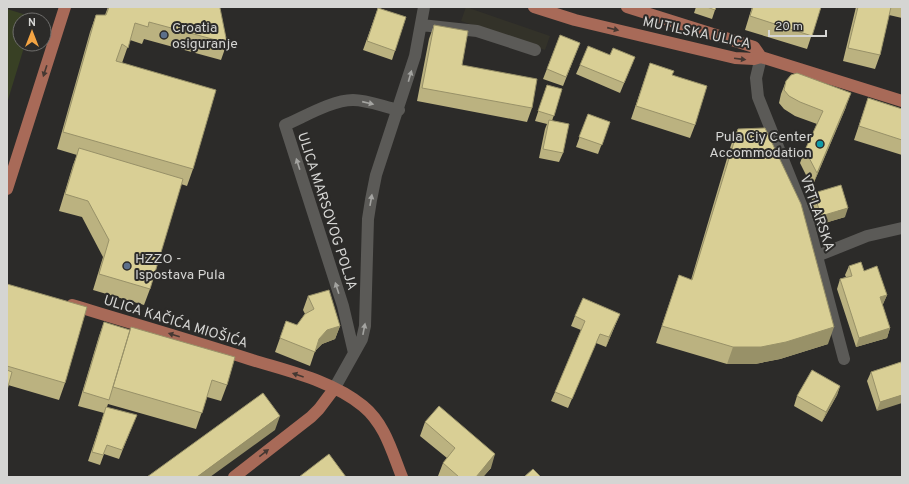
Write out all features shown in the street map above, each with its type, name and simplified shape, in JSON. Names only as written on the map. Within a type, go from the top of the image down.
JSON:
[{"type":"main road","name":"MUTILSKA ULICA","points":[[534,7],[575,20],[735,58],[754,60],[761,57]]},
{"type":"main road","name":"MUTILSKA ULICA","points":[[627,7],[754,47],[761,57],[902,101]]},
{"type":"main road","points":[[7,189],[66,10]]},
{"type":"main road","name":"ULICA KAČIĆA MIOŠIĆA","points":[[60,302],[282,369],[334,389]]},
{"type":"main road","points":[[234,477],[311,417],[334,389],[363,407],[375,419],[385,434],[402,477]]},
{"type":"street","name":"ULICA MARSOVOG POLJA","points":[[334,389],[362,339],[365,326],[368,219],[371,200],[376,175],[399,110],[415,56],[424,7]]},
{"type":"street","points":[[421,25],[477,31],[535,50]]},
{"type":"street","name":"VRTLARSKA","points":[[761,57],[756,78],[758,97],[808,222],[844,359]]},
{"type":"street","name":"ULICA MARSOVOG POLJA","points":[[354,353],[343,306],[285,125],[340,101],[365,101],[399,110]]},
{"type":"street","points":[[817,256],[867,236],[902,228]]},
{"type":"shaded area","points":[[466,7],[550,36],[545,50],[461,21]]},
{"type":"green space","points":[[7,9],[17,12],[12,12],[12,52],[23,52],[7,103]]},
{"type":"building","points":[[109,7],[220,8],[227,43],[149,22],[148,27],[135,23],[128,48],[122,44],[116,61],[216,90],[193,169],[63,132],[96,15],[106,15]]},
{"type":"building","points":[[707,7],[716,7],[715,10]]},
{"type":"building","points":[[753,7],[821,7],[812,36],[750,16]]},
{"type":"building","points":[[858,7],[891,7],[880,55],[848,48]]},
{"type":"building","points":[[378,8],[406,17],[395,51],[367,41]]},
{"type":"building","points":[[434,25],[468,31],[462,65],[537,79],[532,108],[422,88]]},
{"type":"building","points":[[560,35],[580,43],[566,77],[547,69]]},
{"type":"building","points":[[588,46],[610,55],[613,48],[635,57],[624,83],[580,65]]},
{"type":"building","points":[[650,63],[674,71],[672,75],[707,86],[695,125],[636,106]]},
{"type":"building","name":"Pula Ciy Center Accommodation","points":[[797,73],[851,93],[817,173],[805,150],[823,111],[800,102],[789,96],[784,90],[786,81],[791,75]]},
{"type":"building","points":[[547,85],[562,89],[554,116],[538,111]]},
{"type":"building","points":[[868,98],[902,109],[902,140],[859,126]]},
{"type":"building","points":[[588,114],[610,122],[602,145],[579,137]]},
{"type":"building","points":[[549,120],[569,124],[563,153],[543,149]]},
{"type":"building","points":[[765,128],[801,204],[834,327],[786,342],[761,347],[733,347],[662,326],[679,275],[692,280],[738,129]]},
{"type":"building","points":[[79,148],[183,179],[150,289],[99,274],[109,240],[88,201],[65,194]]},
{"type":"building","points":[[841,185],[848,208],[821,216],[814,193]]},
{"type":"building","points":[[861,262],[864,271],[877,266],[887,295],[880,297],[890,328],[859,338],[840,279],[852,276],[849,266]]},
{"type":"building","points":[[7,284],[87,307],[65,383],[7,366]]},
{"type":"building","points":[[329,290],[340,326],[327,330],[319,339],[315,352],[280,338],[286,321],[297,325],[305,314],[314,309],[308,296]]},
{"type":"building","points":[[583,298],[620,314],[609,337],[600,334],[572,399],[555,392],[585,321],[575,316]]},
{"type":"building","points":[[104,322],[130,330],[109,400],[83,392]]},
{"type":"building","points":[[131,327],[235,357],[227,385],[212,380],[202,413],[113,387]]},
{"type":"building","points":[[901,362],[902,395],[880,402],[871,372]]},
{"type":"building","points":[[7,370],[12,372],[7,390]]},
{"type":"building","points":[[812,370],[840,386],[826,412],[797,396]]},
{"type":"building","points":[[263,393],[280,416],[197,477],[147,477]]},
{"type":"building","points":[[439,406],[495,454],[476,477],[459,477],[443,463],[455,448],[425,422]]},
{"type":"building","points":[[106,407],[137,415],[122,450],[107,445],[103,455],[92,452]]},
{"type":"building","points":[[329,454],[346,477],[299,477]]},
{"type":"building","points":[[533,469],[541,477],[524,477]]},
{"type":"place","name":"Croatia osiguranje","points":[[164,35]]},
{"type":"place","name":"Pula Ciy Center Accommodation","points":[[820,144]]},
{"type":"place","name":"HZZO - Ispostava Pula","points":[[127,266]]}]
